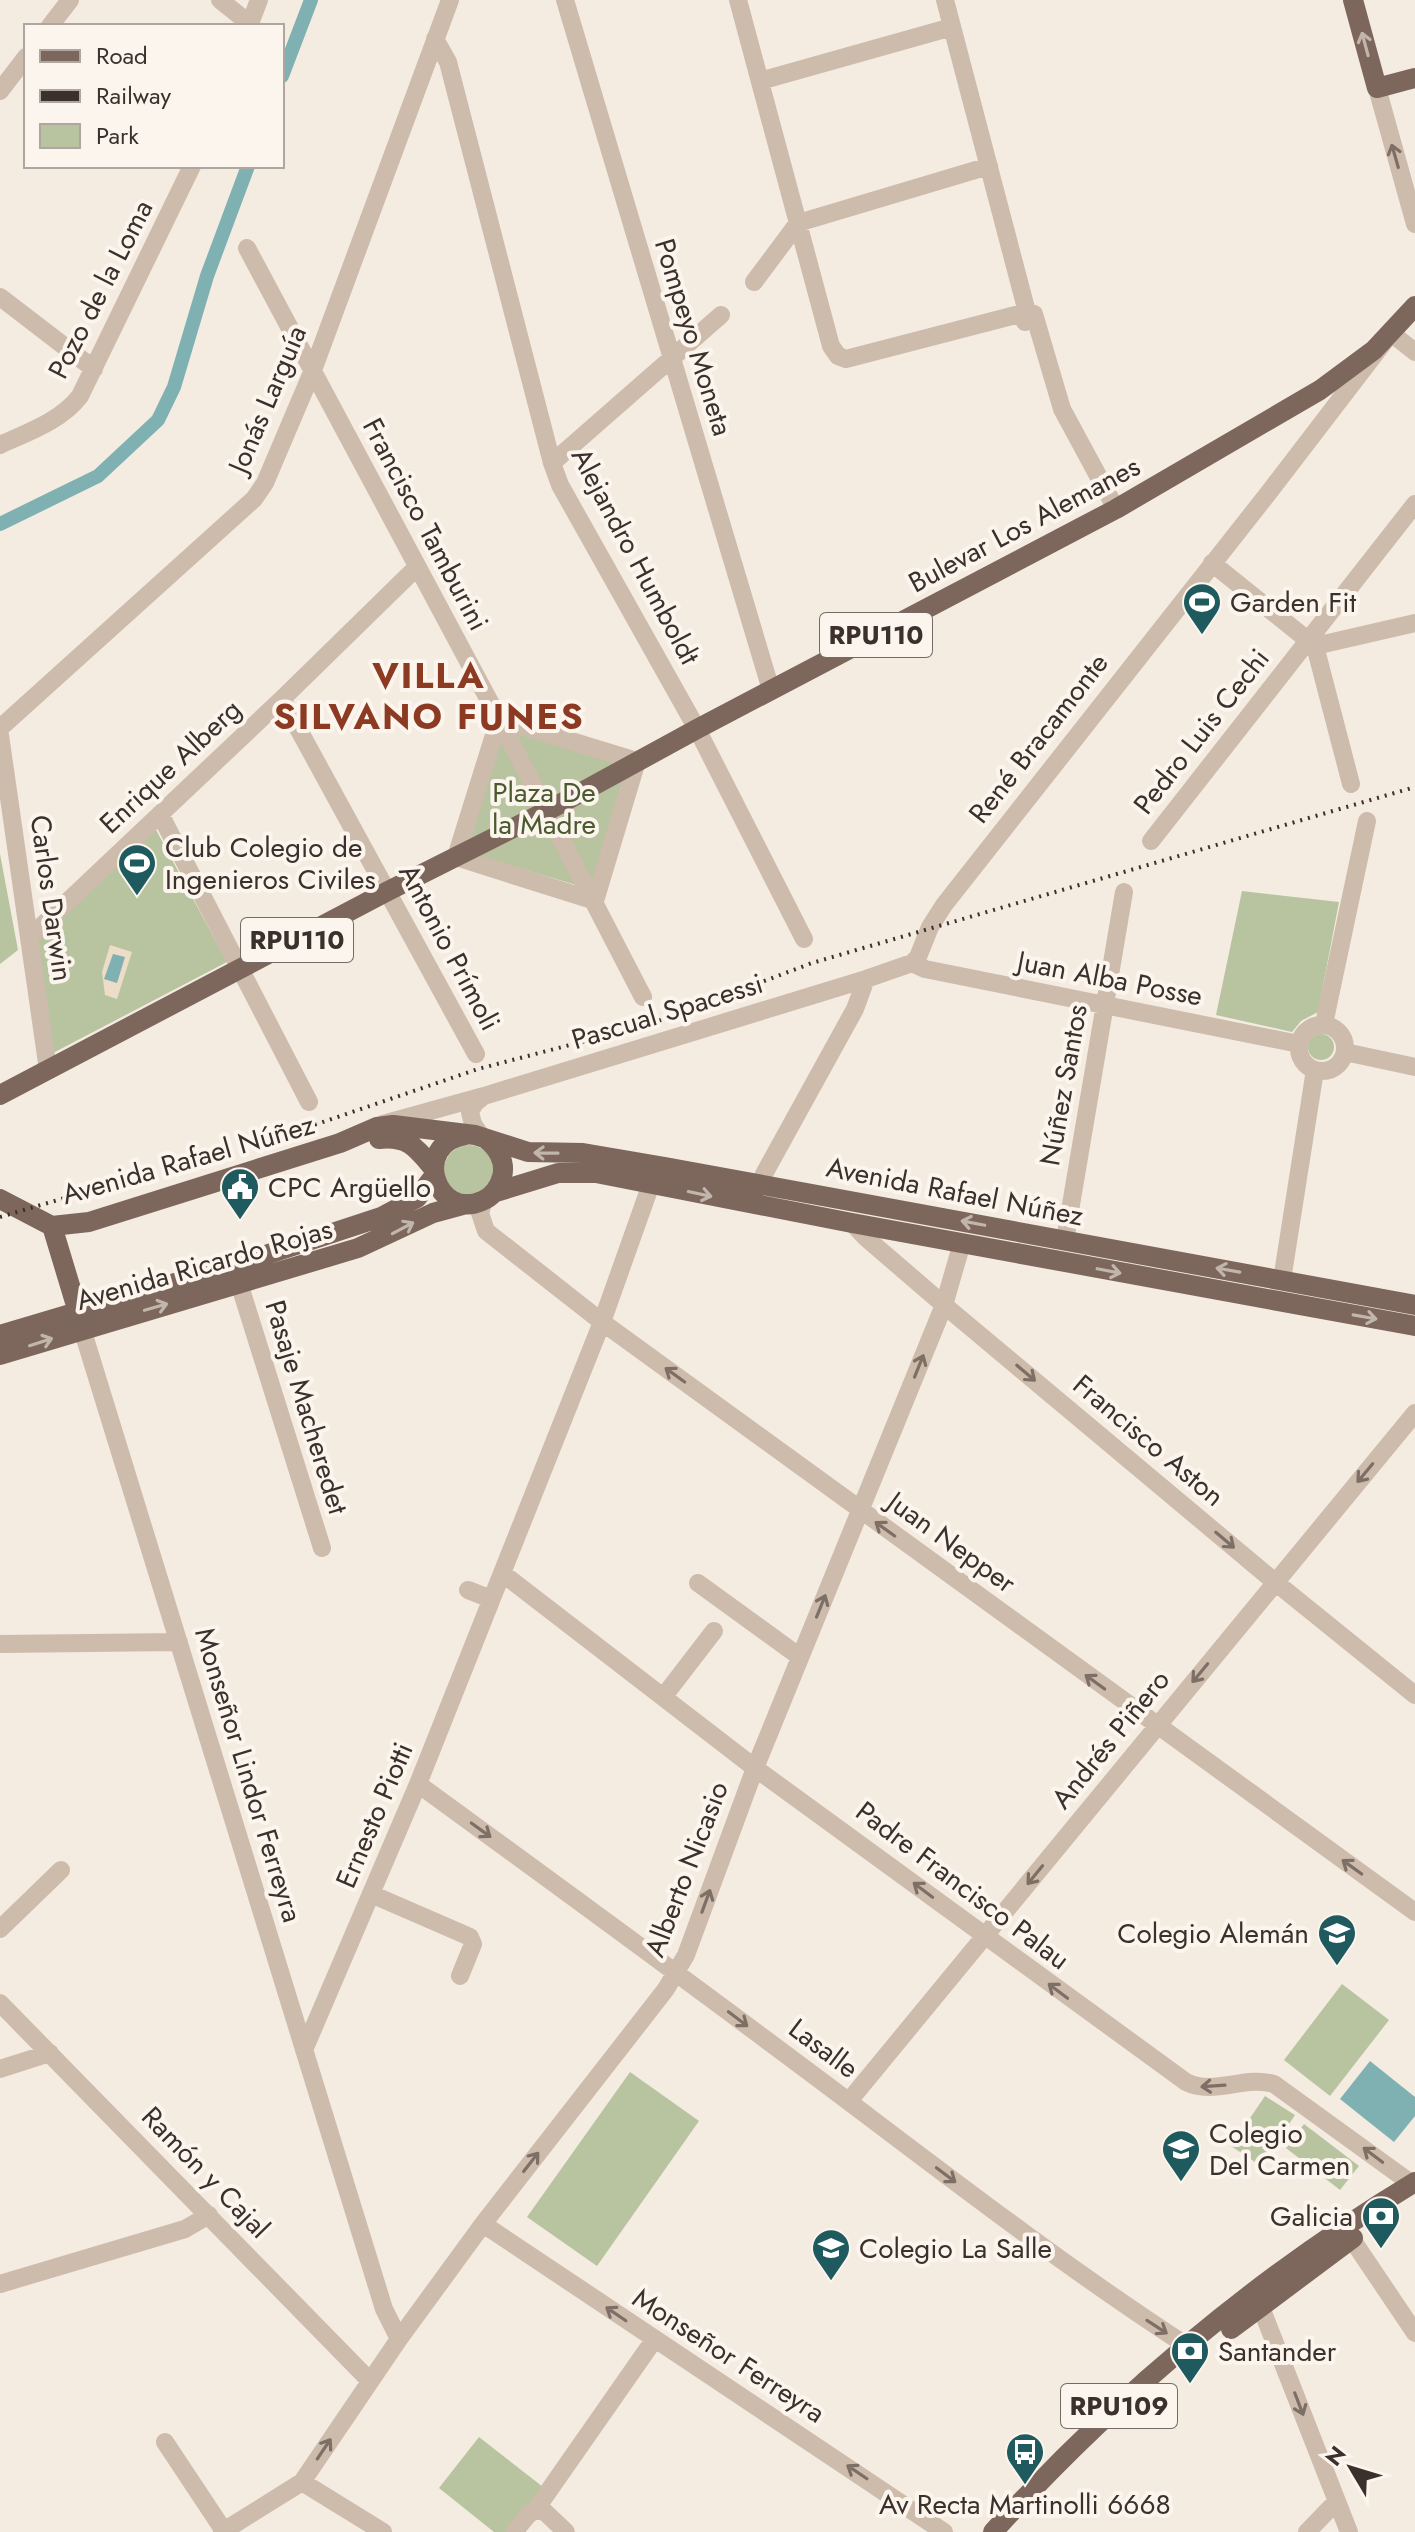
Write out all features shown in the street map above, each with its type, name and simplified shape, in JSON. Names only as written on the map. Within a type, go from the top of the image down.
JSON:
[{"type":"main road","points":[[1353,0],[1377,88],[1415,78]]},
{"type":"main road","name":"Bulevar Los Alemanes","points":[[0,1095],[547,811],[1110,512],[1320,390],[1357,365],[1415,306]]},
{"type":"main road","name":"Avenida Rafael Núñez","points":[[52,1226],[89,1222],[340,1143],[377,1127],[393,1125],[478,1137],[528,1152],[596,1155],[761,1184],[1415,1305]]},
{"type":"main road","points":[[434,1172],[441,1148],[453,1138],[478,1137],[498,1152],[502,1164],[500,1182],[481,1199]]},
{"type":"main road","name":"Avenida Rafael Núñez","points":[[340,1143],[397,1138],[412,1144],[434,1172],[445,1195],[458,1202],[481,1199],[550,1174],[596,1173],[1415,1326]]},
{"type":"main road","name":"Avenida Ricardo Rojas","points":[[0,1355],[80,1321],[381,1217],[417,1198],[434,1172]]},
{"type":"main road","points":[[0,1199],[52,1226]]},
{"type":"main road","name":"Avenida Ricardo Rojas","points":[[0,1335],[80,1321],[239,1283],[377,1241],[433,1213],[481,1199]]},
{"type":"main road","points":[[62,1258],[76,1234],[89,1222]]},
{"type":"main road","name":"Monseñor Lindor Ferreyra","points":[[52,1226],[80,1321]]},
{"type":"main road","points":[[934,1238],[952,1236],[1047,1253],[1057,1251],[1065,1240]]},
{"type":"main road","name":"RPU109","points":[[1011,2532],[1096,2445],[1256,2291],[1414,2189]]},
{"type":"main road","name":"RPU109","points":[[993,2532],[1071,2451],[1192,2351],[1260,2305],[1348,2233]]},
{"type":"street","points":[[52,24],[70,0]]},
{"type":"street","points":[[220,0],[248,24]]},
{"type":"street","points":[[249,24],[259,0]]},
{"type":"street","name":"Jonás Larguía","points":[[0,728],[254,499],[265,483],[313,370],[450,0]]},
{"type":"street","name":"Pompeyo Moneta","points":[[565,0],[771,690]]},
{"type":"street","points":[[738,0],[831,346],[838,356],[846,359],[1027,312],[1034,314],[1062,409],[1110,512]]},
{"type":"street","points":[[945,0],[1027,312]]},
{"type":"street","points":[[760,81],[952,27]]},
{"type":"street","name":"Alejandro Humboldt","points":[[435,39],[448,62],[560,485],[697,729],[804,939]]},
{"type":"street","points":[[0,91],[24,60]]},
{"type":"street","points":[[1377,88],[1415,224]]},
{"type":"street","points":[[754,282],[798,223],[989,166]]},
{"type":"street","name":"Pozo de la Loma","points":[[0,445],[58,417],[71,407],[94,369],[191,168]]},
{"type":"street","name":"Francisco Tamburini","points":[[247,248],[499,719],[643,997]]},
{"type":"street","points":[[0,297],[94,369]]},
{"type":"street","points":[[552,463],[721,315]]},
{"type":"street","points":[[1391,333],[1415,352]]},
{"type":"street","name":"René Bracamonte","points":[[912,963],[922,950],[930,927],[944,905],[1391,333]]},
{"type":"street","name":"Pedro Luis Cechi","points":[[1151,841],[1311,643],[1415,504]]},
{"type":"street","points":[[1212,563],[1311,643],[1351,784]]},
{"type":"street","name":"Enrique Alberg","points":[[29,938],[417,567]]},
{"type":"street","points":[[1311,643],[1415,623]]},
{"type":"street","name":"Antonio Prímoli","points":[[282,699],[476,1054]]},
{"type":"street","points":[[499,719],[637,761],[595,901],[456,857],[499,719]]},
{"type":"street","name":"Carlos Darwin","points":[[0,735],[48,1070]]},
{"type":"street","points":[[160,814],[309,1102]]},
{"type":"street","points":[[1324,1024],[1367,821]]},
{"type":"street","name":"Núñez Santos","points":[[1065,1240],[1124,892]]},
{"type":"street","points":[[761,1184],[855,1009],[866,979],[912,963]]},
{"type":"street","name":"Juan Alba Posse","points":[[912,963],[925,969],[1299,1044]]},
{"type":"street","name":"Pascual Spacessi","points":[[377,1127],[866,979]]},
{"type":"street","points":[[1324,1024],[1339,1031],[1345,1052],[1334,1068],[1315,1070],[1304,1063],[1299,1044],[1307,1029],[1324,1024]]},
{"type":"street","points":[[1345,1052],[1415,1067]]},
{"type":"street","points":[[1282,1280],[1315,1070]]},
{"type":"street","points":[[478,1137],[470,1112],[484,1096]]},
{"type":"street","points":[[502,1573],[602,1322],[651,1184]]},
{"type":"street","name":"Juan Nepper","points":[[481,1199],[480,1213],[486,1231],[602,1322],[1409,1908]]},
{"type":"street","name":"Francisco Aston","points":[[852,1223],[944,1305],[1415,1695]]},
{"type":"street","name":"Alberto Nicasio","points":[[223,2531],[302,2482],[399,2339],[483,2224],[666,1989],[686,1955],[755,1768],[944,1305],[962,1243]]},
{"type":"street","name":"Pasaje Macheredet","points":[[239,1283],[322,1548]]},
{"type":"street","name":"Monseñor Lindor Ferreyra","points":[[80,1321],[384,2309],[399,2339]]},
{"type":"street","name":"Andrés Piñero","points":[[849,2101],[1415,1413]]},
{"type":"street","name":"Ernesto Piotti","points":[[304,2050],[418,1784],[502,1573]]},
{"type":"street","name":"Padre Francisco Palau","points":[[502,1573],[755,1768],[1186,2082],[1201,2088],[1260,2081],[1274,2084],[1414,2189]]},
{"type":"street","points":[[698,1583],[800,1657]]},
{"type":"street","points":[[468,1590],[491,1599]]},
{"type":"street","points":[[664,1696],[714,1631]]},
{"type":"street","points":[[0,1644],[179,1642]]},
{"type":"street","name":"Lasalle","points":[[418,1784],[1117,2301],[1192,2351]]},
{"type":"street","points":[[0,1929],[61,1870]]},
{"type":"street","points":[[1409,1908],[1415,1888]]},
{"type":"street","points":[[371,1894],[470,1937],[473,1944],[460,1976]]},
{"type":"street","name":"Ramón y Cajal","points":[[0,2003],[370,2381]]},
{"type":"street","points":[[0,2069],[50,2053]]},
{"type":"street","points":[[0,2284],[185,2229],[209,2215]]},
{"type":"street","name":"Monseñor Ferreyra","points":[[483,2224],[944,2532]]},
{"type":"street","points":[[1348,2233],[1415,2333]]},
{"type":"street","points":[[1260,2305],[1349,2532]]},
{"type":"street","points":[[514,2532],[536,2509],[654,2340]]},
{"type":"street","points":[[165,2442],[223,2531]]},
{"type":"street","points":[[302,2482],[383,2532]]},
{"type":"street","points":[[1307,2532],[1337,2501]]},
{"type":"street","points":[[536,2509],[545,2512],[566,2532]]},
{"type":"green space","name":"Plaza De la Madre","points":[[502,728],[624,763],[626,773],[593,890],[465,852]]},
{"type":"green space","name":"Club Colegio de Ingenieros Civiles","points":[[155,828],[227,962],[53,1053],[35,941]]},
{"type":"green space","points":[[0,854],[18,950],[0,964]]},
{"type":"green space","points":[[1242,891],[1339,902],[1318,1012],[1301,1021],[1292,1032],[1216,1015]]},
{"type":"green space","points":[[1321,1034],[1330,1038],[1334,1047],[1330,1056],[1321,1060],[1312,1056],[1308,1047],[1312,1038]]},
{"type":"green space","points":[[469,1145],[487,1152],[494,1170],[487,1188],[469,1195],[451,1188],[444,1170],[451,1152]]},
{"type":"green space","points":[[1342,1984],[1389,2020],[1330,2096],[1284,2060]]},
{"type":"green space","points":[[630,2072],[699,2121],[597,2266],[527,2217]]},
{"type":"green space","points":[[1265,2096],[1295,2115],[1261,2166],[1231,2146]]},
{"type":"green space","points":[[1304,2124],[1359,2166],[1340,2190],[1286,2148]]},
{"type":"green space","points":[[479,2437],[543,2487],[507,2532],[494,2532],[439,2488]]},
{"type":"shaded area","points":[[110,945],[132,952],[117,999],[105,995],[102,972]]},
{"type":"water","points":[[113,954],[125,957],[117,983],[104,979]]},
{"type":"water","points":[[1370,2061],[1415,2097],[1415,2116],[1394,2142],[1340,2099]]},
{"type":"waterway","points":[[284,71],[311,0]]},
{"type":"waterway","points":[[0,524],[98,476],[158,420],[174,387],[207,276],[247,168]]},
{"type":"railway","points":[[0,1217],[320,1123],[478,1069],[650,1024],[812,963],[1415,787]]},
{"type":"place","name":"Garden Fit","points":[[1202,636]]},
{"type":"place","name":"Club Colegio de Ingenieros Civiles","points":[[137,897]]},
{"type":"place","name":"CPC Argüello","points":[[240,1221]]},
{"type":"place","name":"Colegio Alemán","points":[[1337,1967]]},
{"type":"place","name":"Colegio Del Carmen","points":[[1181,2183]]},
{"type":"place","name":"Galicia","points":[[1381,2250]]},
{"type":"place","name":"Colegio La Salle","points":[[831,2282]]},
{"type":"place","name":"Santander","points":[[1190,2385]]},
{"type":"place","name":"Av Recta Martinolli 6668","points":[[1025,2486]]},
{"type":"district","name":"VILLA SILVANO FUNES","points":[[429,696]]}]
